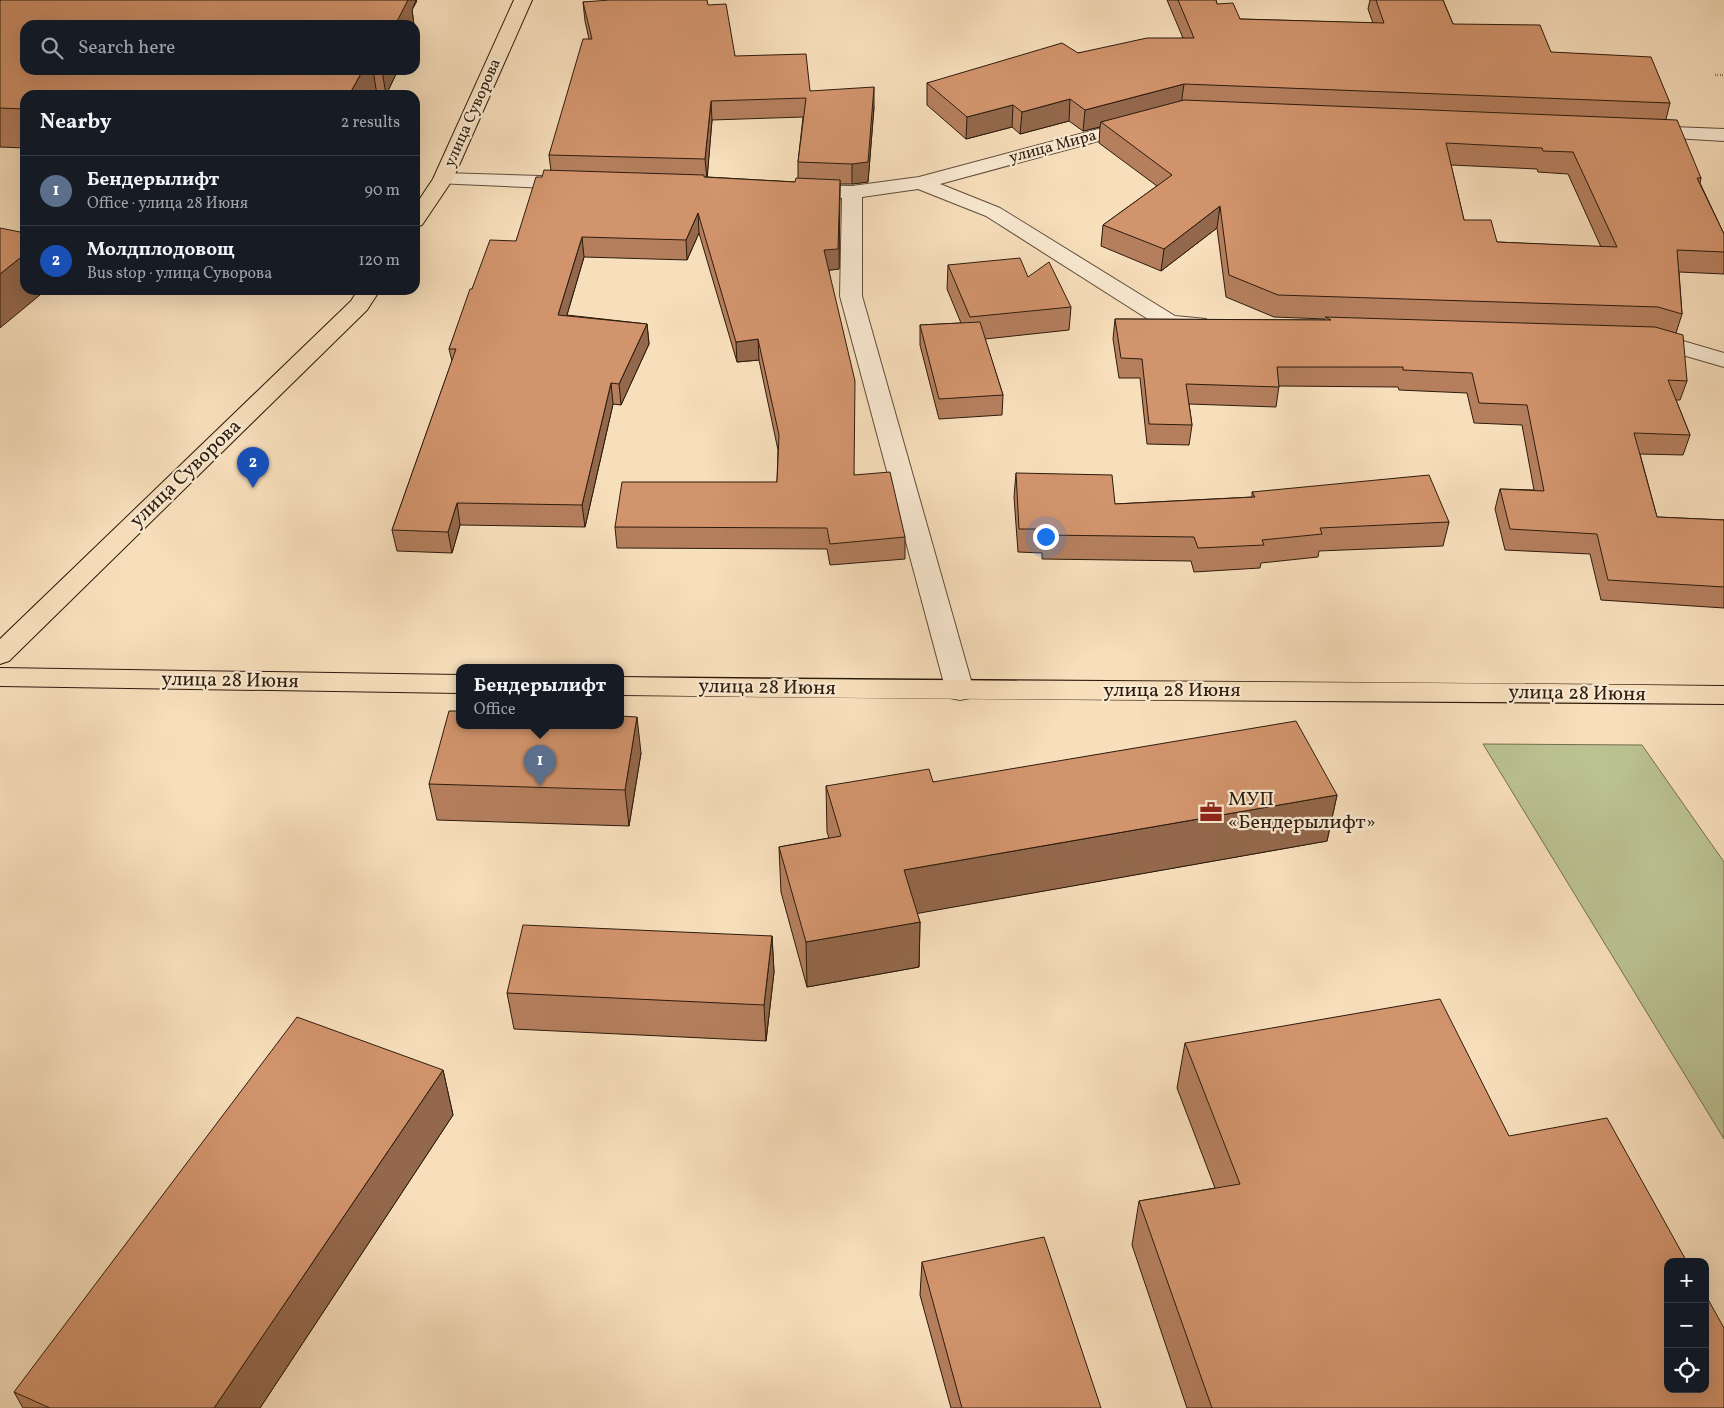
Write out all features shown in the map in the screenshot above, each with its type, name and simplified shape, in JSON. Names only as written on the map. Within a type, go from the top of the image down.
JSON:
[{"type":"main road","name":"улица Суворова","points":[[420,214],[443,179],[523,0]]},
{"type":"main road","name":"улица Суворова","points":[[0,655],[359,305],[366,295]]},
{"type":"main road","name":"улица 28 Июня","points":[[0,678],[456,684]]},
{"type":"main road","name":"улица 28 Июня","points":[[624,686],[960,691],[1373,691],[1724,696]]},
{"type":"street","name":"улица Мира","points":[[782,190],[852,192],[920,183],[1153,120]]},
{"type":"street","points":[[1625,131],[1724,135]]},
{"type":"street","points":[[443,179],[593,184]]},
{"type":"street","points":[[920,183],[993,212],[1170,323],[1219,325]]},
{"type":"street","points":[[852,192],[851,296],[960,691]]},
{"type":"street","points":[[1632,338],[1651,338],[1724,360]]},
{"type":"path","points":[[1715,76],[1724,75]]},
{"type":"green space","points":[[1483,744],[1642,745],[1724,862],[1724,1139]]},
{"type":"building","points":[[0,0],[408,0],[398,20],[20,20],[20,75],[360,75],[352,90],[20,90],[20,109],[0,108]]},
{"type":"building","points":[[610,0],[707,0],[708,5],[726,4],[735,56],[806,54],[810,91],[874,87],[868,162],[852,164],[798,162],[806,98],[711,101],[705,159],[549,155],[583,39],[592,39],[583,2]]},
{"type":"building","points":[[1178,0],[1216,0],[1217,4],[1233,3],[1240,19],[1384,23],[1376,0],[1443,0],[1453,24],[1540,25],[1551,52],[1651,57],[1670,103],[1184,84],[1085,110],[1070,99],[1022,112],[1013,105],[967,117],[927,83],[1062,43],[1078,53],[1147,38],[1194,38]]},
{"type":"building","points":[[1184,100],[1677,120],[1701,178],[1697,178],[1724,234],[1724,252],[1677,250],[1682,314],[1658,307],[1278,295],[1229,275],[1220,206],[1164,249],[1103,225],[1172,175],[1101,122]],"holes":[[[1446,143],[1542,148],[1543,151],[1573,152],[1617,247],[1497,242],[1491,220],[1464,220]]]},
{"type":"building","points":[[544,170],[704,175],[704,177],[795,182],[796,178],[840,180],[838,249],[824,250],[855,381],[854,475],[890,472],[905,537],[830,544],[827,528],[615,527],[622,482],[777,482],[779,435],[758,339],[736,342],[698,213],[686,240],[582,237],[558,315],[647,324],[619,384],[611,383],[582,505],[457,503],[448,532],[392,530],[456,349],[449,349],[490,240],[516,241],[536,177],[542,177]]},
{"type":"building","points":[[0,228],[20,232],[20,258],[0,274]]},
{"type":"building","points":[[1020,258],[1028,277],[1049,262],[1071,307],[970,317],[948,265]]},
{"type":"building","points":[[1325,317],[1655,327],[1683,335],[1687,381],[1668,380],[1690,435],[1634,433],[1657,517],[1724,520],[1724,587],[1608,580],[1597,534],[1510,529],[1500,489],[1544,491],[1527,405],[1479,403],[1472,373],[1403,370],[1403,367],[1277,367],[1279,387],[1186,384],[1192,425],[1149,424],[1142,359],[1121,358],[1115,319],[1331,320]]},
{"type":"building","points":[[980,322],[1003,395],[939,399],[920,325]]},
{"type":"building","points":[[1016,473],[1112,475],[1115,504],[1255,497],[1252,492],[1429,475],[1449,522],[1320,528],[1322,534],[1262,540],[1264,545],[1198,548],[1194,537],[1044,535],[1043,529],[1019,529]]},
{"type":"building","points":[[449,711],[456,711],[456,729],[624,729],[624,716],[637,717],[625,790],[429,784]]},
{"type":"building","points":[[1296,721],[1337,795],[904,870],[920,922],[806,942],[779,847],[841,836],[826,786],[929,769],[933,782]]},
{"type":"building","points":[[523,925],[772,936],[764,1005],[507,993]]},
{"type":"building","points":[[1440,999],[1509,1136],[1607,1118],[1685,1258],[1664,1258],[1664,1393],[1709,1393],[1709,1301],[1724,1328],[1724,1408],[1212,1408],[1139,1201],[1240,1184],[1185,1043]]},
{"type":"building","points":[[297,1017],[443,1070],[214,1408],[50,1408],[14,1392]]},
{"type":"building","points":[[1044,1237],[1101,1408],[962,1408],[922,1262]]},
{"type":"place","name":"Молдплодовощ","points":[[253,488]]},
{"type":"place","name":"Бендерылифт","points":[[540,786]]},
{"type":"place","name":"МУП «Бендерылифт»","points":[[1211,812]]}]
